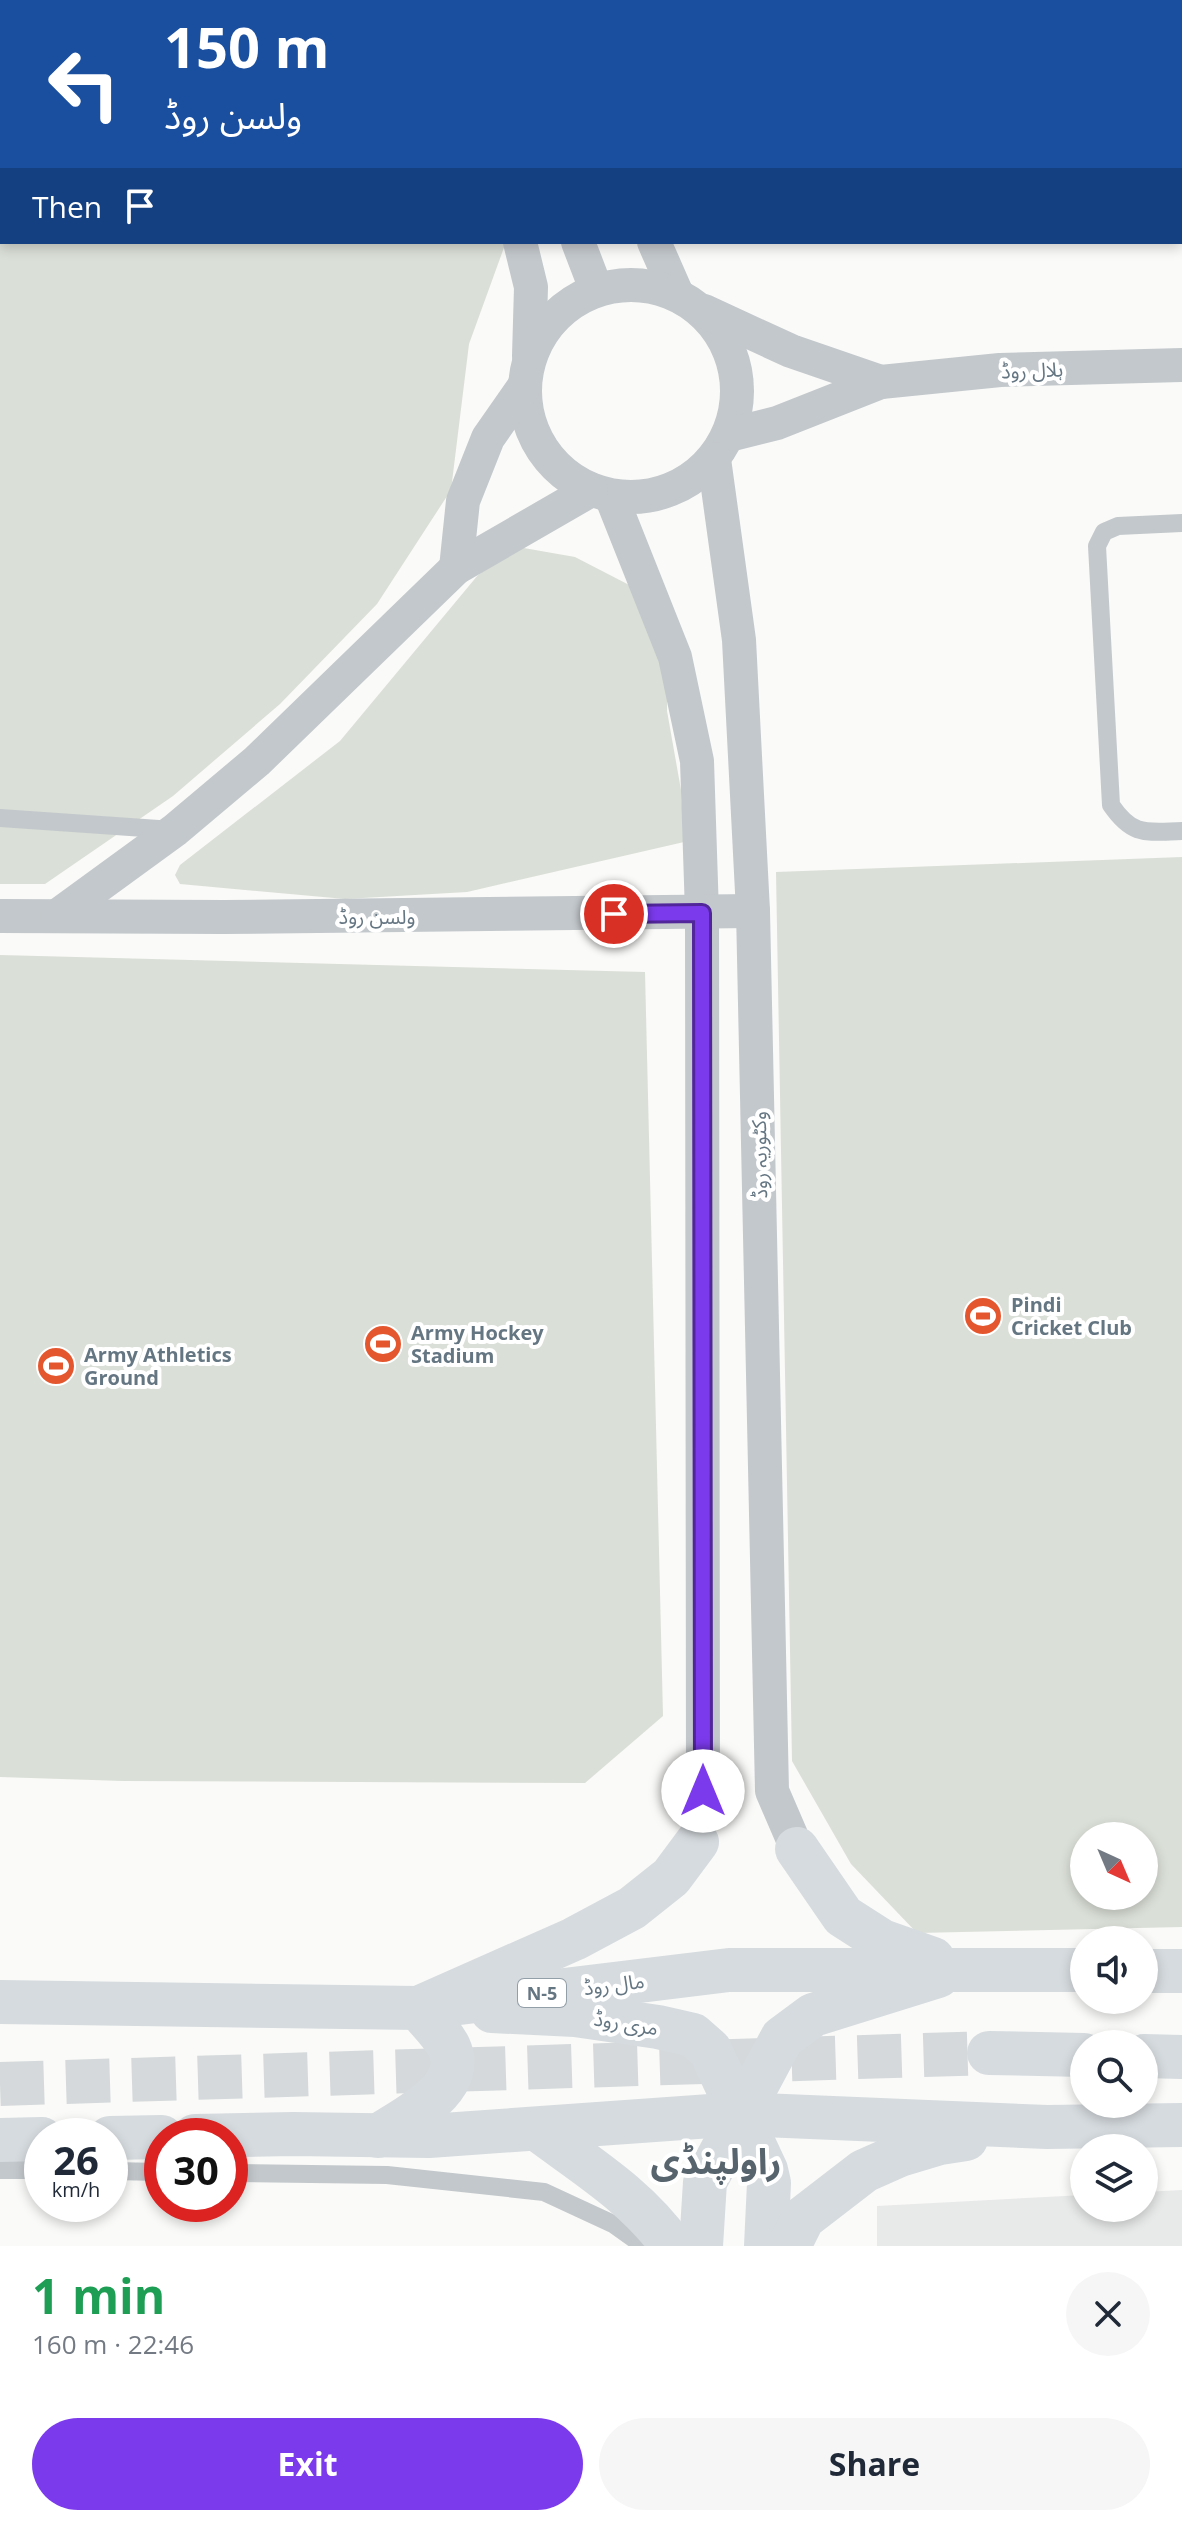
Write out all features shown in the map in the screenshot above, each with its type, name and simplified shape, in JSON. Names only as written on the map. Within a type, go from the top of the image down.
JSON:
[{"type":"main road","points":[[378,2136],[429,2101],[441,2091],[451,2076],[453,2061],[448,2045],[418,2008],[574,1939],[632,1908],[671,1877],[697,1842]]},
{"type":"main road","points":[[797,1849],[843,1916],[882,1941],[961,1969]]},
{"type":"main road","points":[[701,2246],[705,2182],[782,2038],[813,2015],[961,1969]]},
{"type":"main road","name":"مال روڈ","points":[[0,2002],[418,2008],[729,1970],[1070,1970]]},
{"type":"main road","points":[[1158,1971],[1182,1971]]},
{"type":"main road","name":"مری روڈ","points":[[418,2008],[575,2015],[693,2035],[710,2050],[766,2170],[769,2183],[766,2246]]},
{"type":"main road","points":[[989,2053],[1070,2055]]},
{"type":"main road","points":[[1158,2056],[1182,2057]]},
{"type":"main road","points":[[248,2136],[429,2136],[739,2114],[1047,2127],[1182,2125]]},
{"type":"main road","points":[[789,2246],[803,2218],[864,2171],[900,2155],[940,2143],[1047,2127]]},
{"type":"main road","points":[[537,2129],[626,2194],[648,2214],[672,2246]]},
{"type":"main road","points":[[0,2140],[24,2139]]},
{"type":"street","points":[[456,568],[463,501],[488,438],[527,373],[553,317],[596,289],[636,283],[676,292],[704,311],[737,369],[722,447],[685,483],[649,496],[601,493],[555,465],[531,428],[527,373],[531,287],[520,244]]},
{"type":"street","points":[[579,244],[596,289]]},
{"type":"street","points":[[655,244],[676,292]]},
{"type":"street","name":"ہلال روڈ","points":[[704,311],[791,351],[881,382]]},
{"type":"street","name":"ہلال روڈ","points":[[722,447],[881,382],[1000,370],[1182,365]]},
{"type":"street","name":"وکٹوریہ روڈ","points":[[722,447],[739,640],[753,911],[772,1791],[797,1849]]},
{"type":"street","points":[[57,916],[175,830],[257,761],[456,568],[601,493]]},
{"type":"street","points":[[601,493],[675,657],[697,761],[702,913],[703,1791],[697,1842]]},
{"type":"street","name":"ولسن روڈ","points":[[0,916],[753,911]]},
{"type":"lane","points":[[1182,523],[1118,526],[1104,532],[1097,546],[1111,805],[1124,824],[1144,832],[1182,831]]},
{"type":"lane","points":[[0,818],[175,830]]},
{"type":"lane","points":[[0,2170],[24,2170]]},
{"type":"lane","points":[[248,2173],[387,2175],[544,2192],[613,2224],[644,2246]]},
{"type":"shaded area","points":[[0,244],[505,244],[469,344],[451,490],[377,604],[280,704],[173,796],[45,884],[0,884]]},
{"type":"shaded area","points":[[518,547],[575,557],[635,588],[667,653],[667,711],[681,790],[684,842],[467,892],[345,899],[180,884],[175,875],[180,865],[340,741],[478,575]]},
{"type":"shaded area","name":"Pindi Cricket Club","points":[[1182,857],[1182,1927],[1070,1926],[1070,1930],[917,1933],[851,1864],[792,1761],[776,872]]},
{"type":"shaded area","name":"Army Hockey Stadium","points":[[0,955],[645,972],[663,1716],[585,1783],[123,1781],[0,1777]]},
{"type":"shaded area","points":[[1182,2190],[1182,2246],[877,2246],[877,2206],[1070,2196],[1070,2222],[1158,2222],[1158,2191]]},
{"type":"tunnel","points":[[0,2084],[989,2053]]},
{"type":"place","name":"Pindi Cricket Club","points":[[983,1316]]},
{"type":"place","name":"Army Hockey Stadium","points":[[383,1344]]},
{"type":"place","name":"Army Athletics Ground","points":[[56,1366]]},
{"type":"district","name":"راولپنڈی","points":[[716,2160]]},
{"type":"route","points":[[614,914],[702,913],[703,1791]]}]
